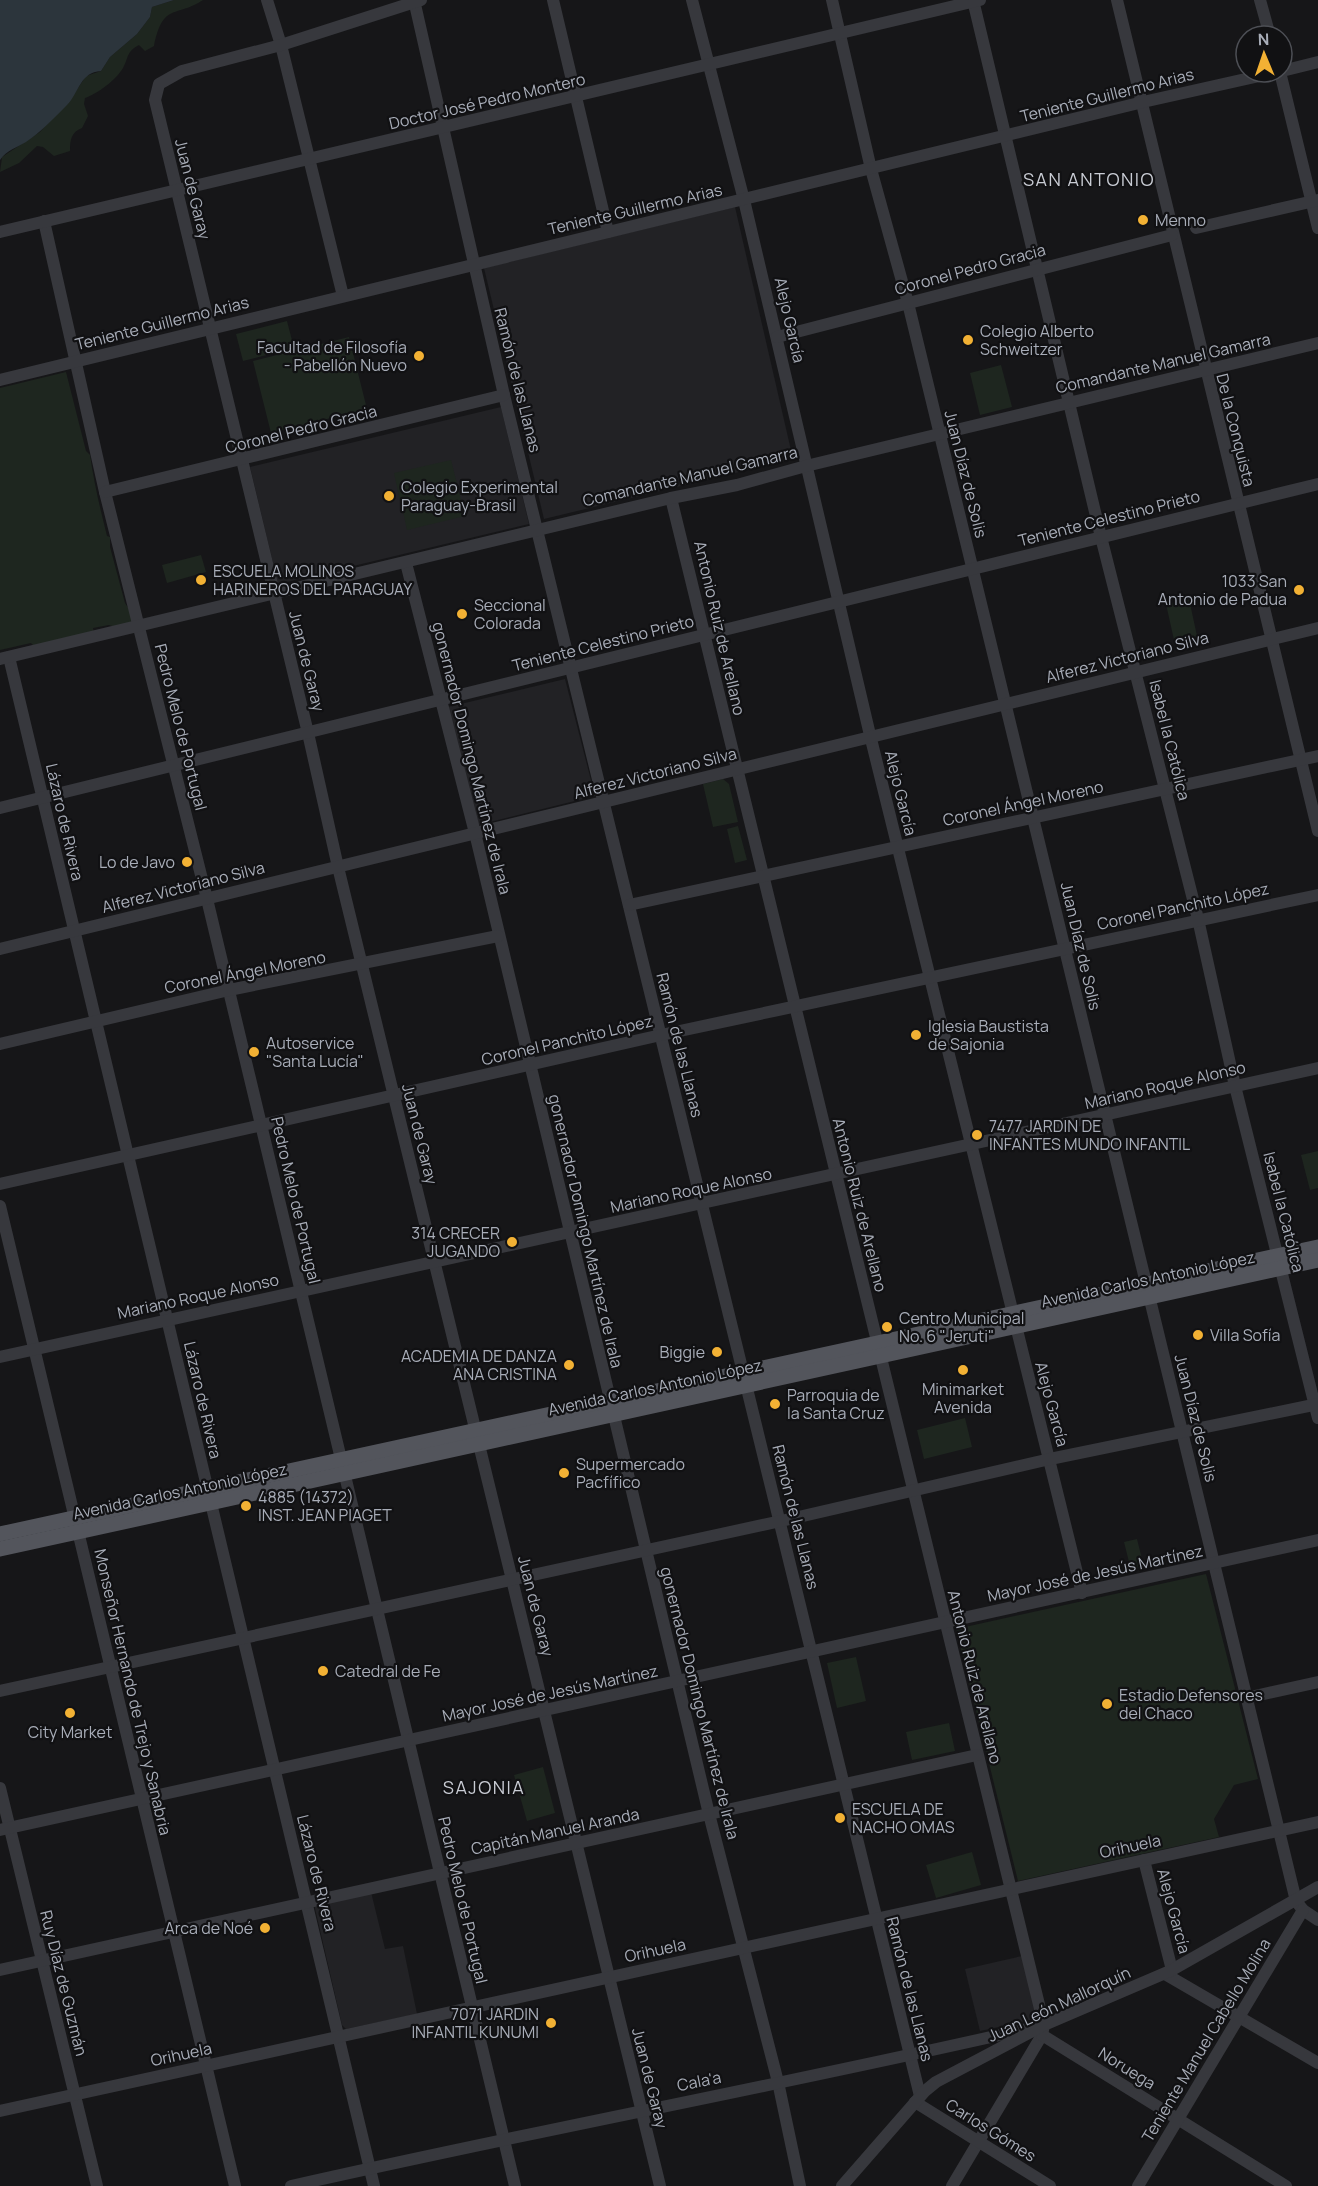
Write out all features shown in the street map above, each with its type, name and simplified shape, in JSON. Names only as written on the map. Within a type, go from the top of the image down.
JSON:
[{"type":"main road","name":"Avenida Carlos Antonio López","points":[[0,1549],[76,1525],[1280,1262],[1318,1247]]},
{"type":"main road","name":"Avenida Carlos Antonio López","points":[[1280,1262],[1318,1260]]},
{"type":"main road","name":"Avenida Carlos Antonio López","points":[[0,1534],[76,1525]]},
{"type":"street","points":[[267,0],[281,45],[343,296]]},
{"type":"street","points":[[553,0],[608,232]]},
{"type":"street","name":"Alejo García","points":[[692,0],[744,200],[870,735],[1082,1593]]},
{"type":"street","name":"Juan Díaz de Solis","points":[[832,0],[871,169],[908,303],[1246,1698],[1299,1906]]},
{"type":"street","name":"De la Conquista","points":[[1117,0],[1237,504],[1318,831]]},
{"type":"street","points":[[1260,0],[1267,24]]},
{"type":"street","points":[[281,45],[416,1]]},
{"type":"street","name":"Ramón de las Llanas","points":[[416,1],[504,395],[813,1652],[918,2099]]},
{"type":"street","name":"Doctor José Pedro Montero","points":[[0,232],[976,1]]},
{"type":"street","name":"Isabel la Católica","points":[[976,1],[1101,537],[1198,919],[1235,1086],[1318,1418]]},
{"type":"street","name":"Juan de Garay","points":[[281,45],[183,71],[164,80],[156,89],[155,100],[308,733],[338,867],[660,2186]]},
{"type":"street","name":"Teniente Guillermo Arias","points":[[1294,68],[1318,62]]},
{"type":"street","name":"Teniente Guillermo Arias","points":[[0,380],[1143,102],[1234,82]]},
{"type":"street","points":[[1283,84],[1315,201],[1318,228]]},
{"type":"street","points":[[1196,228],[1315,201]]},
{"type":"street","name":"Pedro Melo de Portugal","points":[[44,221],[105,492],[229,990],[514,2186]]},
{"type":"street","name":"Coronel Pedro Gracia","points":[[777,337],[1172,235]]},
{"type":"street","name":"Comandante Manuel Gamarra","points":[[4,658],[671,498],[737,486],[806,466],[1070,401],[1318,343]]},
{"type":"street","name":"Coronel Pedro Gracia","points":[[105,492],[504,395]]},
{"type":"street","name":"Teniente Celestino Prieto","points":[[0,808],[173,763],[308,733],[706,634],[839,604],[973,568],[1318,484]]},
{"type":"street","name":"Antonio Ruiz de Arellano","points":[[671,498],[706,634],[736,770],[1043,2030]]},
{"type":"street","name":"gonernador Domingo Martínez de Irala","points":[[406,563],[475,833],[571,1234],[610,1408],[709,1814],[778,2082],[800,2186]]},
{"type":"street","name":"Alferez Victoriano Silva","points":[[0,949],[604,803],[870,735],[1318,628]]},
{"type":"street","name":"Lázaro de Rivera","points":[[4,658],[42,798],[374,2186]]},
{"type":"street","name":"Coronel Ángel Moreno","points":[[629,905],[1318,756]]},
{"type":"street","name":"Coronel Panchito López","points":[[0,1184],[661,1035],[1318,895]]},
{"type":"street","name":"Coronel Ángel Moreno","points":[[0,1044],[229,990],[363,965],[498,936]]},
{"type":"street","name":"Mariano Roque Alonso","points":[[0,1357],[571,1234],[1318,1068]]},
{"type":"street","name":"Monseñor Hernando de Trejo y Sanabria","points":[[0,1206],[235,2186]]},
{"type":"street","points":[[0,1691],[781,1521],[1050,1459],[1182,1434],[1316,1404]]},
{"type":"street","name":"Mayor José de Jesús Martínez","points":[[5,1829],[1318,1540]]},
{"type":"street","points":[[1246,1698],[1318,1682]]},
{"type":"street","name":"Capitán Manuel Aranda","points":[[0,1970],[977,1755]]},
{"type":"street","name":"Ruy Díaz de Guzmán","points":[[0,1788],[5,1829],[42,1960],[96,2186]]},
{"type":"street","name":"Orihuela","points":[[0,2111],[1318,1822]]},
{"type":"street","name":"Alejo García","points":[[1144,1860],[1169,1972]]},
{"type":"street","name":"Juan León Mallorquín","points":[[842,2186],[918,2099],[936,2082],[1169,1972],[1299,1906],[1318,1887]]},
{"type":"street","points":[[1299,1906],[1318,1920]]},
{"type":"street","name":"Teniente Manuel Cabello Molina","points":[[1138,2186],[1240,2016],[1299,1906]]},
{"type":"street","points":[[1169,1972],[1318,2063]]},
{"type":"street","points":[[952,2186],[1043,2030]]},
{"type":"street","name":"Cala'a","points":[[291,2186],[641,2109],[1043,2030]]},
{"type":"street","name":"Noruega","points":[[1043,2030],[1178,2119],[1286,2186]]},
{"type":"street","name":"Carlos Gómes","points":[[918,2099],[978,2142],[1050,2186]]},
{"type":"shaded area","points":[[0,0],[174,0],[152,7],[150,17],[137,34],[110,57],[101,71],[94,72],[84,79],[67,105],[47,125],[26,142],[9,151],[0,160]]},
{"type":"shaded area","points":[[174,0],[203,0],[166,17],[154,46],[145,51],[139,45],[135,48],[111,82],[85,98],[84,104],[88,116],[82,128],[72,137],[70,151],[54,156],[43,147],[37,146],[19,163],[0,172],[2,157],[40,132],[74,94],[86,76],[101,71],[110,57],[137,34],[150,17],[152,7]]},
{"type":"shaded area","points":[[735,207],[793,459],[544,519],[484,268]]},
{"type":"shaded area","points":[[287,321],[294,348],[243,361],[236,334]]},
{"type":"shaded area","points":[[349,337],[367,409],[271,433],[253,361]]},
{"type":"shaded area","points":[[1001,365],[1012,407],[980,415],[970,373]]},
{"type":"shaded area","points":[[66,372],[86,451],[90,455],[95,486],[107,536],[110,537],[110,547],[125,603],[136,620],[115,627],[109,625],[93,628],[94,633],[36,648],[31,643],[0,650],[0,388]]},
{"type":"shaded area","name":"Colegio Experimental Paraguay-Brasil","points":[[501,407],[529,524],[278,584],[250,467]]},
{"type":"shaded area","points":[[451,460],[465,516],[407,530],[401,502],[438,492],[400,501],[394,473]]},
{"type":"shaded area","points":[[201,555],[206,572],[167,583],[162,565]]},
{"type":"shaded area","points":[[1189,599],[1199,645],[1176,649],[1166,604]]},
{"type":"shaded area","points":[[565,679],[595,796],[478,825],[448,707]]},
{"type":"shaded area","points":[[723,779],[729,784],[738,822],[713,827],[703,784]]},
{"type":"shaded area","points":[[738,826],[747,860],[735,863],[727,829]]},
{"type":"shaded area","points":[[1318,1151],[1318,1188],[1310,1190],[1301,1155]]},
{"type":"shaded area","points":[[965,1418],[972,1447],[924,1459],[917,1430]]},
{"type":"shaded area","points":[[1137,1539],[1144,1567],[1131,1570],[1124,1542]]},
{"type":"shaded area","name":"Estadio Defensores del Chaco","points":[[1206,1574],[1258,1779],[1234,1785],[1214,1819],[1219,1837],[1018,1881],[956,1629]]},
{"type":"shaded area","points":[[856,1657],[866,1701],[837,1708],[827,1663]]},
{"type":"shaded area","points":[[949,1723],[955,1751],[912,1760],[906,1732]]},
{"type":"shaded area","points":[[543,1767],[555,1813],[527,1821],[514,1775]]},
{"type":"shaded area","points":[[972,1852],[981,1885],[936,1898],[926,1865]]},
{"type":"shaded area","points":[[371,1892],[385,1949],[403,1946],[417,2014],[346,2029],[342,2025],[314,1904]]},
{"type":"shaded area","points":[[1022,1956],[1039,2018],[980,2031],[965,1969]]},
{"type":"place","name":"Menno","points":[[1143,220]]},
{"type":"place","name":"Colegio Alberto Schweitzer","points":[[968,340]]},
{"type":"place","name":"Facultad de Filosofía - Pabellón Nuevo","points":[[419,356]]},
{"type":"place","name":"Colegio Experimental Paraguay-Brasil","points":[[389,496]]},
{"type":"place","name":"ESCUELA MOLINOS HARINEROS DEL PARAGUAY","points":[[201,580]]},
{"type":"place","name":"1033 San Antonio de Padua","points":[[1299,590]]},
{"type":"place","name":"Seccional Colorada","points":[[462,614]]},
{"type":"place","name":"Lo de Javo","points":[[187,862]]},
{"type":"place","name":"Iglesia Baustista de Sajonia","points":[[916,1035]]},
{"type":"place","name":"Autoservice \"Santa Lucía\"","points":[[254,1052]]},
{"type":"place","name":"7477 JARDIN DE INFANTES MUNDO INFANTIL","points":[[977,1135]]},
{"type":"place","name":"314 CRECER JUGANDO","points":[[512,1242]]},
{"type":"place","name":"Centro Municipal No. 6 \"Jeruti\"","points":[[887,1327]]},
{"type":"place","name":"Villa Sofía","points":[[1198,1335]]},
{"type":"place","name":"Biggie","points":[[717,1352]]},
{"type":"place","name":"ACADEMIA DE DANZA ANA CRISTINA","points":[[569,1365]]},
{"type":"place","name":"Minimarket Avenida","points":[[963,1370]]},
{"type":"place","name":"Parroquia de la Santa Cruz","points":[[775,1404]]},
{"type":"place","name":"Supermercado Pacfífico","points":[[564,1473]]},
{"type":"place","name":"4885 (14372) INST. JEAN PIAGET","points":[[246,1506]]},
{"type":"place","name":"Catedral de Fe","points":[[323,1671]]},
{"type":"place","name":"Estadio Defensores del Chaco","points":[[1107,1704]]},
{"type":"place","name":"City Market","points":[[70,1713]]},
{"type":"place","name":"ESCUELA DE NACHO OMAS","points":[[840,1818]]},
{"type":"place","name":"Arca de Noé","points":[[265,1928]]},
{"type":"place","name":"7071 JARDIN INFANTIL KUNUMI","points":[[551,2023]]},
{"type":"district","name":"SAN ANTONIO","points":[[1089,179]]},
{"type":"district","name":"SAJONIA","points":[[484,1787]]}]
